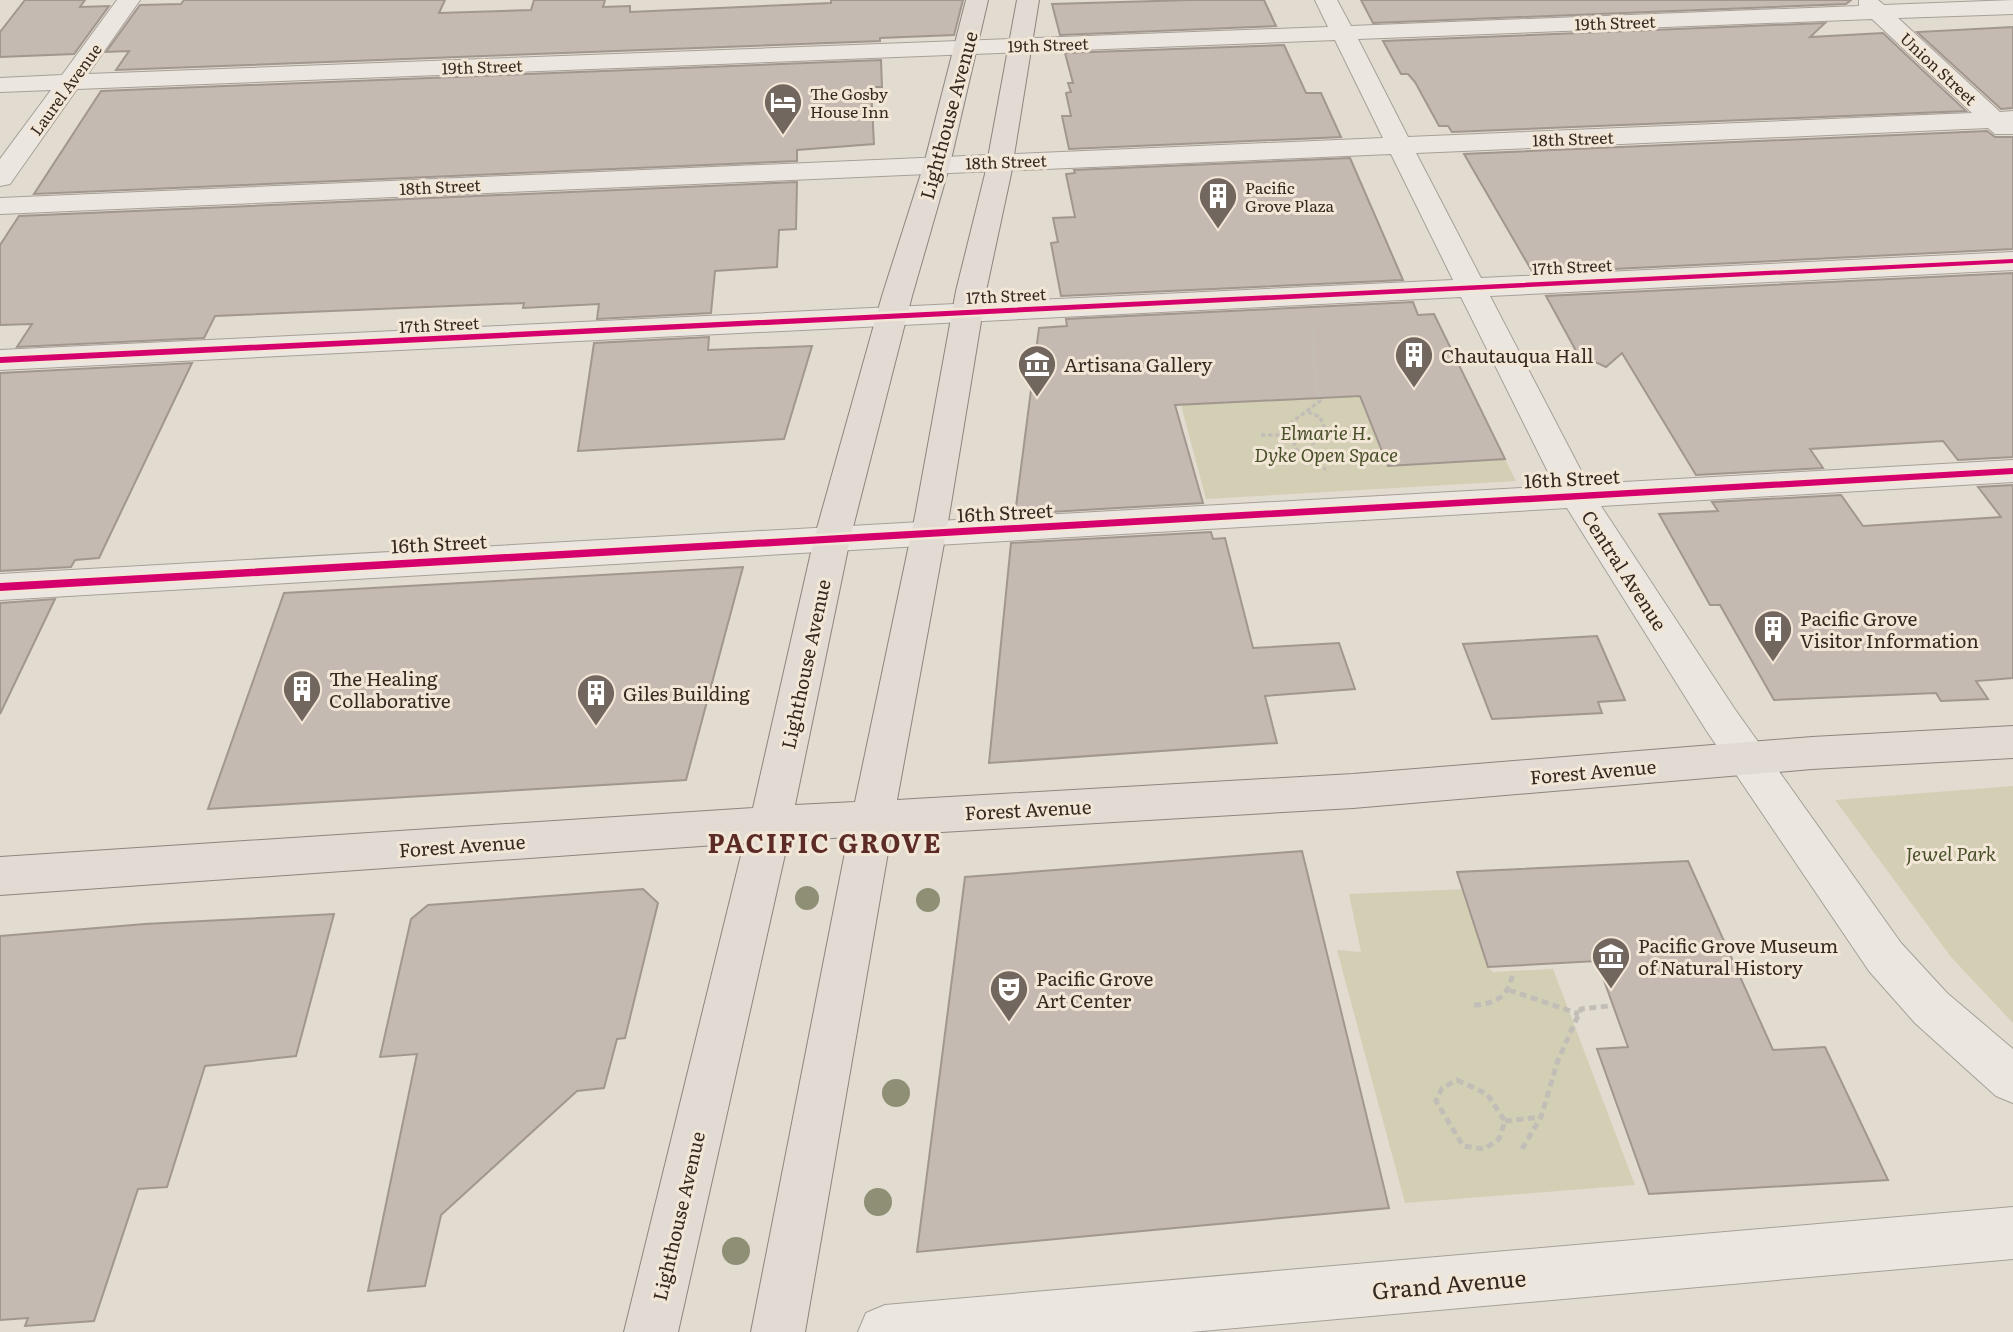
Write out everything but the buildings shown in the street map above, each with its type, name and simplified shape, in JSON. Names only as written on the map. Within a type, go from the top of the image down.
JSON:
[{"type":"main road","name":"Lighthouse Avenue","points":[[651,1332],[770,825],[832,539],[937,164],[977,0]]},
{"type":"main road","points":[[778,1332],[967,313],[999,161],[1028,0]]},
{"type":"main road","name":"Forest Avenue","points":[[0,876],[770,825],[1353,791],[1747,758],[2013,741]]},
{"type":"street","name":"Laurel Avenue","points":[[0,178],[129,0]]},
{"type":"street","name":"Central Avenue","points":[[1326,0],[1577,496],[1747,758],[1885,957],[1931,1008],[2013,1080]]},
{"type":"street","name":"19th Street","points":[[0,85],[1342,33],[1872,6],[2013,7]]},
{"type":"street","name":"Union Street","points":[[1872,6],[2007,126]]},
{"type":"street","name":"18th Street","points":[[0,206],[999,161],[2007,126]]},
{"type":"street","name":"17th Street","points":[[0,360],[2013,261]]},
{"type":"street","name":"16th Street","points":[[0,587],[2013,471]]},
{"type":"street","name":"Grand Avenue","points":[[885,1332],[2013,1233]]},
{"type":"path","points":[[1314,323],[1315,381],[1320,401],[1292,422],[1291,435],[1295,452],[1315,466],[1337,472]]},
{"type":"path","points":[[1308,412],[1320,416],[1328,436],[1314,440],[1311,449],[1315,466]]},
{"type":"path","points":[[1261,435],[1291,435]]},
{"type":"path","points":[[1474,1005],[1491,1005],[1505,997],[1513,971]]},
{"type":"path","points":[[1509,990],[1579,1014]]},
{"type":"path","points":[[1522,1149],[1541,1116],[1558,1060],[1581,1009],[1609,1006]]},
{"type":"path","points":[[1457,1080],[1470,1083],[1487,1092],[1497,1104],[1505,1121],[1499,1139],[1484,1149],[1464,1146],[1436,1101],[1442,1088],[1457,1080]]},
{"type":"path","points":[[1505,1121],[1541,1116]]},
{"type":"green space","name":"Elmarie H. Dyke Open Space","points":[[1277,317],[1505,459],[1516,481],[1206,499],[1181,405],[1307,399]]},
{"type":"green space","name":"Jewel Park","points":[[2013,786],[2013,1023],[1951,957],[1835,800]]},
{"type":"green space","points":[[1465,889],[1488,967],[1493,972],[1553,969],[1635,1185],[1405,1203],[1337,950],[1361,952],[1349,894]]},
{"type":"cycle path","points":[[0,360],[2013,261]]},
{"type":"cycle path","points":[[0,587],[2013,471]]},
{"type":"place","name":"The Gosby House Inn","points":[[783,136]]},
{"type":"place","name":"Pacific Grove Plaza","points":[[1218,230]]},
{"type":"place","name":"Chautauqua Hall","points":[[1414,389]]},
{"type":"place","name":"Artisana Gallery","points":[[1037,398]]},
{"type":"place","name":"Pacific Grove Visitor Information","points":[[1773,663]]},
{"type":"place","name":"The Healing Collaborative","points":[[302,723]]},
{"type":"place","name":"Giles Building","points":[[596,727]]},
{"type":"place","name":"Pacific Grove Museum of Natural History","points":[[1611,990]]},
{"type":"place","name":"Pacific Grove Art Center","points":[[1009,1023]]},
{"type":"district","name":"PACIFIC GROVE","points":[[825,841]]}]
